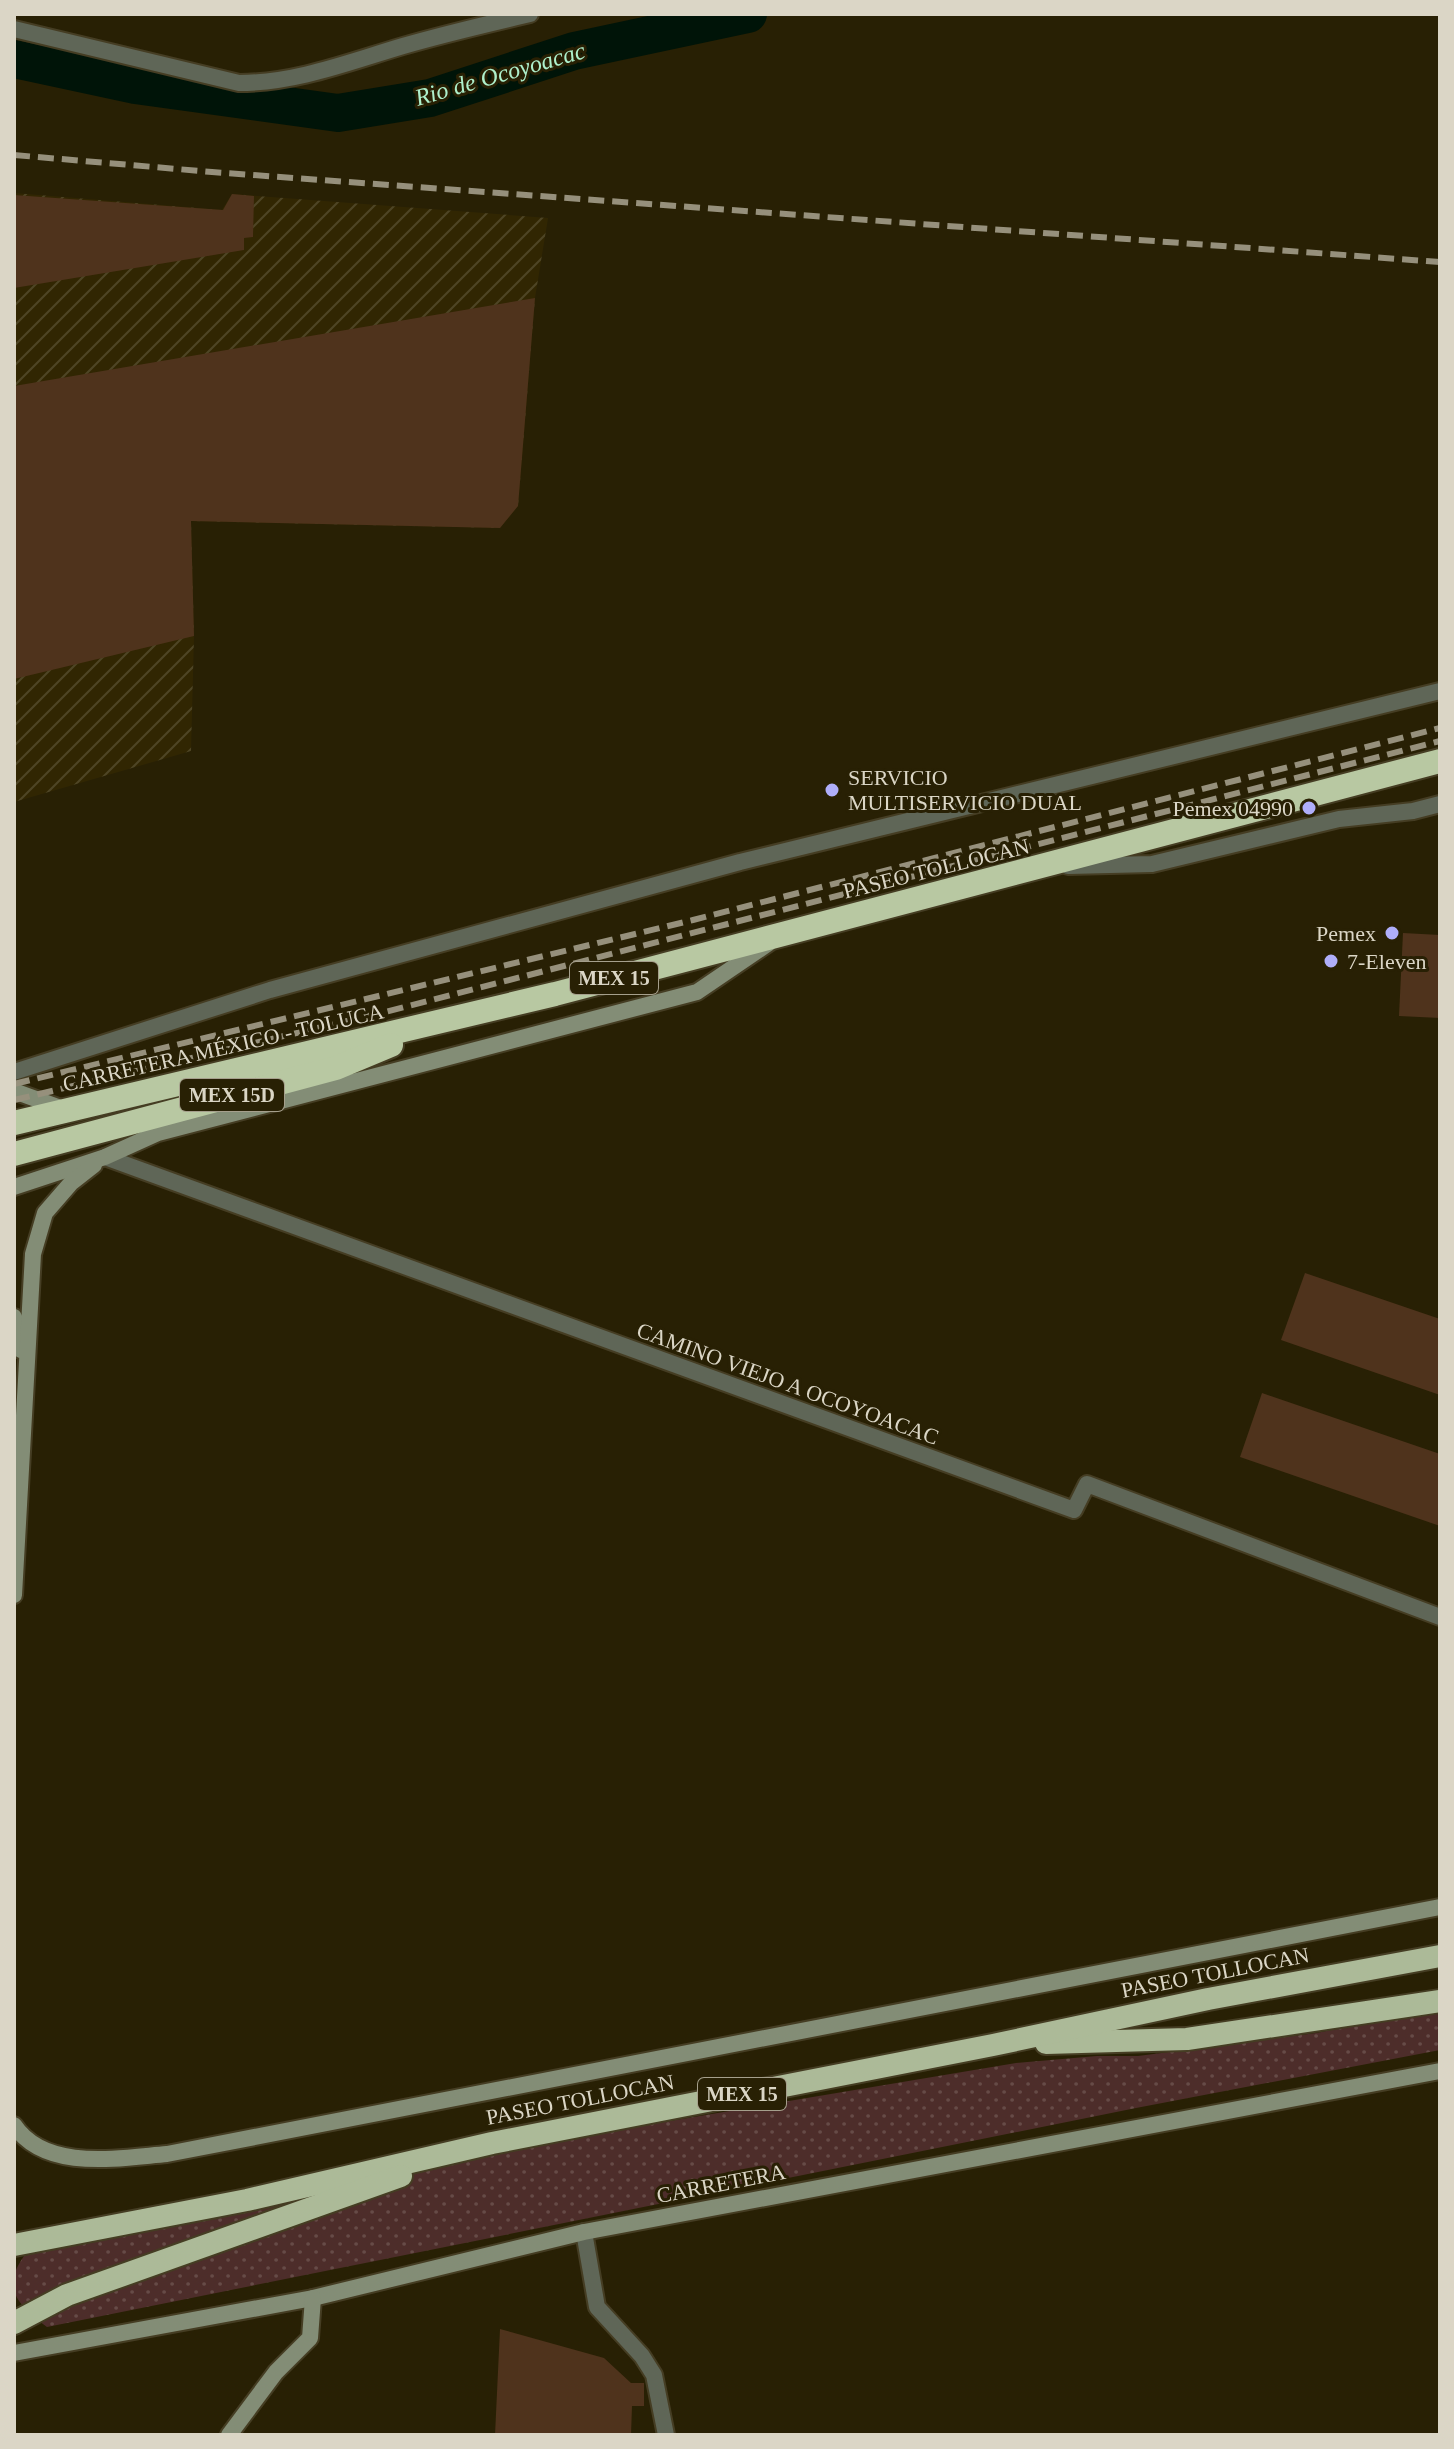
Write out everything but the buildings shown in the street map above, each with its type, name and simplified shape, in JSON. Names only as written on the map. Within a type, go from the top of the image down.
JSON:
[{"type":"highway","name":"PASEO TOLLOCAN","points":[[445,1022],[1046,867],[1440,761]]},
{"type":"highway","name":"CARRETERA MÉXICO - TOLUCA","points":[[14,1123],[445,1022]]},
{"type":"highway","name":"MEX 15D","points":[[14,1154],[336,1068],[445,1022]]},
{"type":"highway","name":"PASEO TOLLOCAN","points":[[14,2245],[247,2200],[492,2143],[993,2045],[1177,2005],[1440,1956]]},
{"type":"highway","points":[[993,2045],[1187,2039],[1440,2001]]},
{"type":"highway","points":[[14,2323],[67,2295],[492,2143]]},
{"type":"main road","points":[[14,1187],[105,1157],[158,1133],[697,992],[783,933]]},
{"type":"main road","points":[[14,1091],[67,1110]]},
{"type":"main road","points":[[14,1595],[33,1254],[45,1213],[71,1183],[105,1157]]},
{"type":"main road","points":[[14,1317],[25,1377]]},
{"type":"main road","points":[[14,2125],[21,2136],[36,2147],[59,2155],[106,2159],[167,2154],[1440,1907]]},
{"type":"main road","name":"CARRETERA","points":[[14,2353],[313,2298],[584,2232],[1440,2071]]},
{"type":"main road","points":[[229,2435],[276,2372],[310,2338],[313,2298]]},
{"type":"street","points":[[14,29],[239,83],[267,83],[530,14]]},
{"type":"street","points":[[14,1072],[270,990],[740,862],[1440,691]]},
{"type":"street","points":[[1046,867],[1152,864],[1339,819],[1413,811],[1440,804]]},
{"type":"street","name":"CAMINO VIEJO A OCOYOACAC","points":[[105,1157],[1074,1510],[1087,1484],[1440,1617]]},
{"type":"street","points":[[584,2232],[597,2307],[642,2356],[654,2375],[666,2435]]},
{"type":"shaded area","points":[[14,193],[222,210],[232,194],[548,218],[535,298],[518,506],[500,528],[191,521],[194,636],[191,751],[14,802]]},
{"type":"shaded area","points":[[1440,2009],[1440,2050],[1136,2108],[47,2327],[22,2304],[14,2288],[17,2268],[24,2256],[431,2161],[1016,2063],[1138,2056],[1316,2033]]},
{"type":"waterway","name":"Rio de Ocoyoacac","points":[[14,59],[135,85],[338,113],[430,98],[574,51],[748,14]]},
{"type":"railway","points":[[14,155],[1440,262]]},
{"type":"railway","points":[[14,1084],[693,920],[1440,728]]},
{"type":"railway","points":[[14,1100],[381,1013],[1440,741]]},
{"type":"place","name":"SERVICIO MULTISERVICIO DUAL","points":[[832,790]]},
{"type":"place","name":"Pemex 04990","points":[[1309,808]]},
{"type":"place","name":"Pemex","points":[[1392,933]]},
{"type":"place","name":"7-Eleven","points":[[1331,961]]}]
